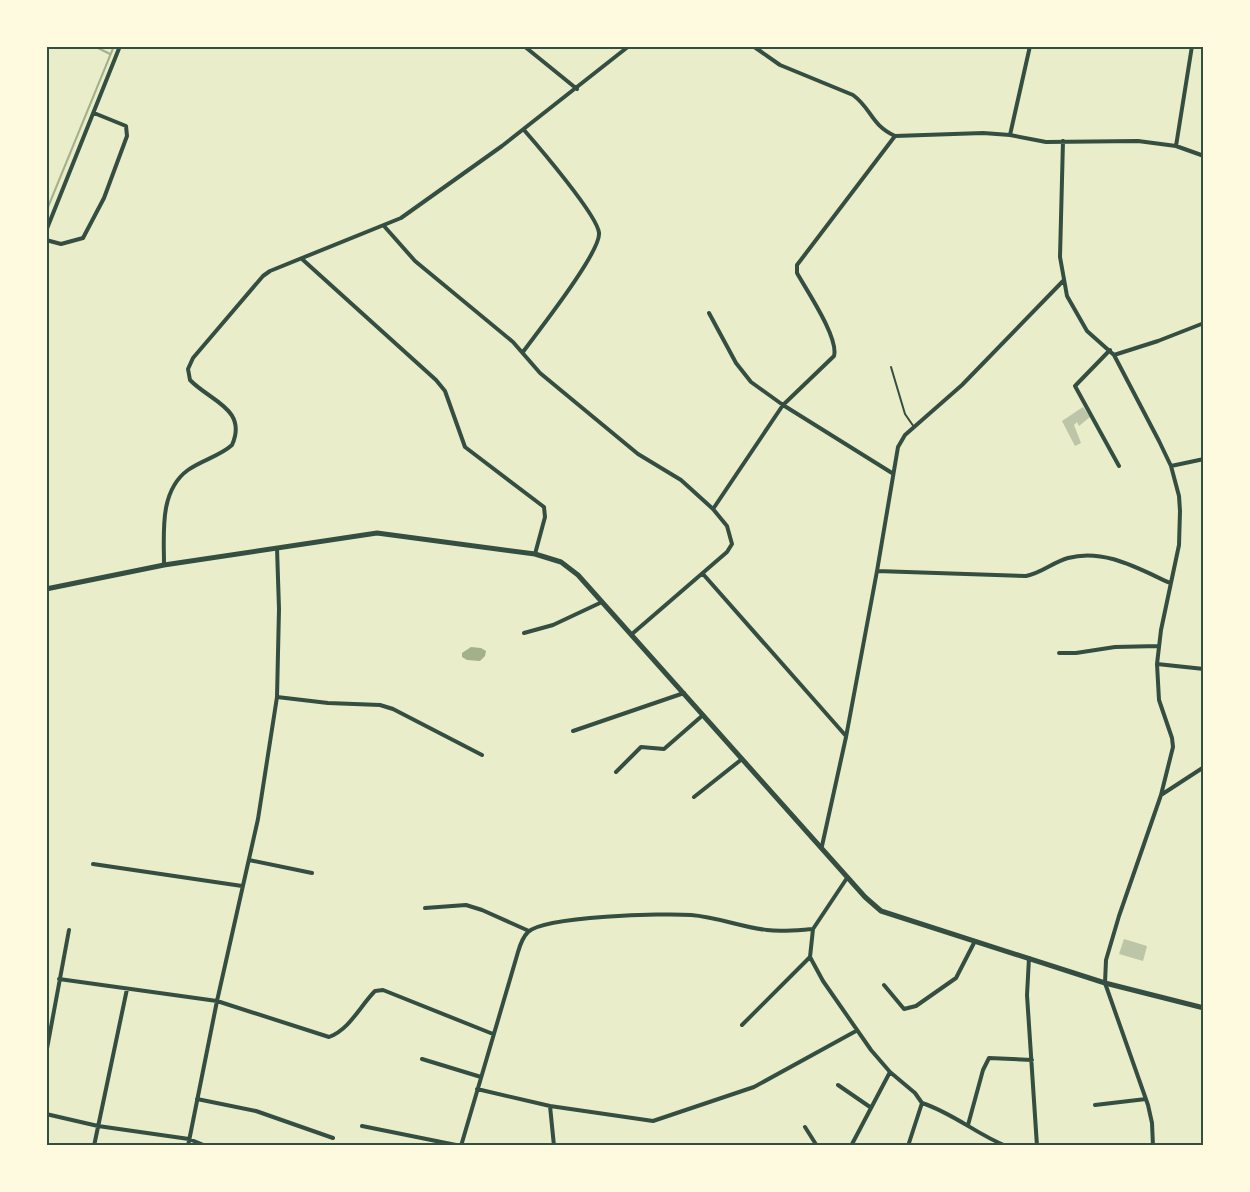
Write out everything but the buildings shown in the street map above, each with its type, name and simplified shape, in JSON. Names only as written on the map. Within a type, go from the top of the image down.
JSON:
[{"type":"main road","points":[[46,589],[164,565],[378,533],[535,554],[561,562],[578,574],[875,907],[881,911],[1105,983],[1203,1008]]},
{"type":"street","points":[[46,231],[120,46]]},
{"type":"street","points":[[524,46],[577,89]]},
{"type":"street","points":[[164,565],[166,508],[176,482],[187,471],[226,450],[232,444],[237,429],[236,419],[190,380],[188,369],[192,358],[263,276],[279,266],[384,226],[415,209],[524,130],[629,46]]},
{"type":"street","points":[[753,46],[780,65],[853,95],[860,100],[875,123],[896,136],[983,133],[1010,135],[1046,142],[1138,141],[1176,146],[1203,156]]},
{"type":"street","points":[[1010,135],[1030,46]]},
{"type":"street","points":[[1176,146],[1191,46]]},
{"type":"street","points":[[46,240],[61,244],[83,238],[104,198],[127,136],[126,126],[94,113]]},
{"type":"street","points":[[523,352],[573,285],[597,244],[599,235],[596,225],[570,187],[524,130]]},
{"type":"street","points":[[713,509],[783,405],[834,356],[836,350],[833,336],[797,273],[799,260],[896,136]]},
{"type":"street","points":[[1063,141],[1060,257],[1067,296],[1081,323],[1094,339],[1114,355],[1171,466],[1179,496],[1179,545],[1156,664],[1159,700],[1173,747],[1161,795],[1106,960],[1105,983],[1146,1099],[1152,1123],[1153,1146]]},
{"type":"street","points":[[384,226],[415,261],[523,352],[540,373],[638,454],[681,480],[713,509],[727,526],[732,544],[727,552],[632,634]]},
{"type":"street","points":[[302,259],[436,380],[444,392],[465,447],[544,507],[545,517],[535,554]]},
{"type":"street","points":[[822,846],[878,571],[892,473],[901,441],[962,385],[1063,280]]},
{"type":"street","points":[[709,314],[736,363],[751,382],[783,405],[892,473]]},
{"type":"street","points":[[1114,355],[1203,323]]},
{"type":"street","points":[[1110,350],[1075,386],[1119,466]]},
{"type":"street","points":[[1171,466],[1203,459]]},
{"type":"street","points":[[188,1146],[258,819],[277,697],[279,609],[277,547]]},
{"type":"street","points":[[878,571],[1026,576],[1037,574],[1066,558],[1094,555],[1117,560],[1170,583]]},
{"type":"street","points":[[703,574],[846,737]]},
{"type":"street","points":[[524,633],[553,625],[603,602]]},
{"type":"street","points":[[1059,653],[1076,653],[1114,647],[1159,646]]},
{"type":"street","points":[[1156,664],[1203,669]]},
{"type":"street","points":[[573,731],[684,692]]},
{"type":"street","points":[[277,697],[328,703],[380,705],[393,709],[482,755]]},
{"type":"street","points":[[616,772],[641,747],[664,748],[704,715]]},
{"type":"street","points":[[694,797],[743,758]]},
{"type":"street","points":[[1161,795],[1203,767]]},
{"type":"street","points":[[249,860],[312,873]]},
{"type":"street","points":[[93,864],[242,886]]},
{"type":"street","points":[[848,877],[813,929],[810,957],[823,981],[856,1031],[890,1072],[915,1093],[922,1103],[942,1109],[990,1140],[1006,1146]]},
{"type":"street","points":[[425,908],[466,905],[529,931]]},
{"type":"street","points":[[362,1126],[462,1146],[521,942],[529,931],[586,917],[664,915],[691,915],[766,930],[813,929]]},
{"type":"street","points":[[46,1054],[69,930]]},
{"type":"street","points":[[884,985],[904,1009],[916,1006],[956,978],[976,941]]},
{"type":"street","points":[[742,1025],[810,957]]},
{"type":"street","points":[[1029,958],[1027,995],[1037,1146]]},
{"type":"street","points":[[59,979],[218,1001],[329,1036],[345,1026],[362,1009],[375,991],[382,990],[493,1034]]},
{"type":"street","points":[[94,1146],[127,989]]},
{"type":"street","points":[[477,1089],[550,1106],[653,1121],[754,1087],[856,1031]]},
{"type":"street","points":[[968,1125],[983,1070],[989,1058],[1032,1060]]},
{"type":"street","points":[[422,1059],[481,1077]]},
{"type":"street","points":[[852,1146],[870,1107],[890,1072]]},
{"type":"street","points":[[838,1085],[870,1107]]},
{"type":"street","points":[[197,1099],[256,1111],[333,1138]]},
{"type":"street","points":[[1095,1105],[1146,1099]]},
{"type":"street","points":[[908,1146],[922,1103]]},
{"type":"street","points":[[550,1106],[554,1146]]},
{"type":"street","points":[[46,1114],[98,1126],[189,1139],[206,1146]]},
{"type":"street","points":[[805,1127],[816,1146]]},
{"type":"lane","points":[[891,367],[905,414],[914,427]]},
{"type":"shaded area","points":[[471,647],[486,651],[480,661],[467,660],[462,657],[462,653]]},
{"type":"waterway","points":[[94,46],[110,54]]},
{"type":"waterway","points":[[46,212],[114,46]]}]
